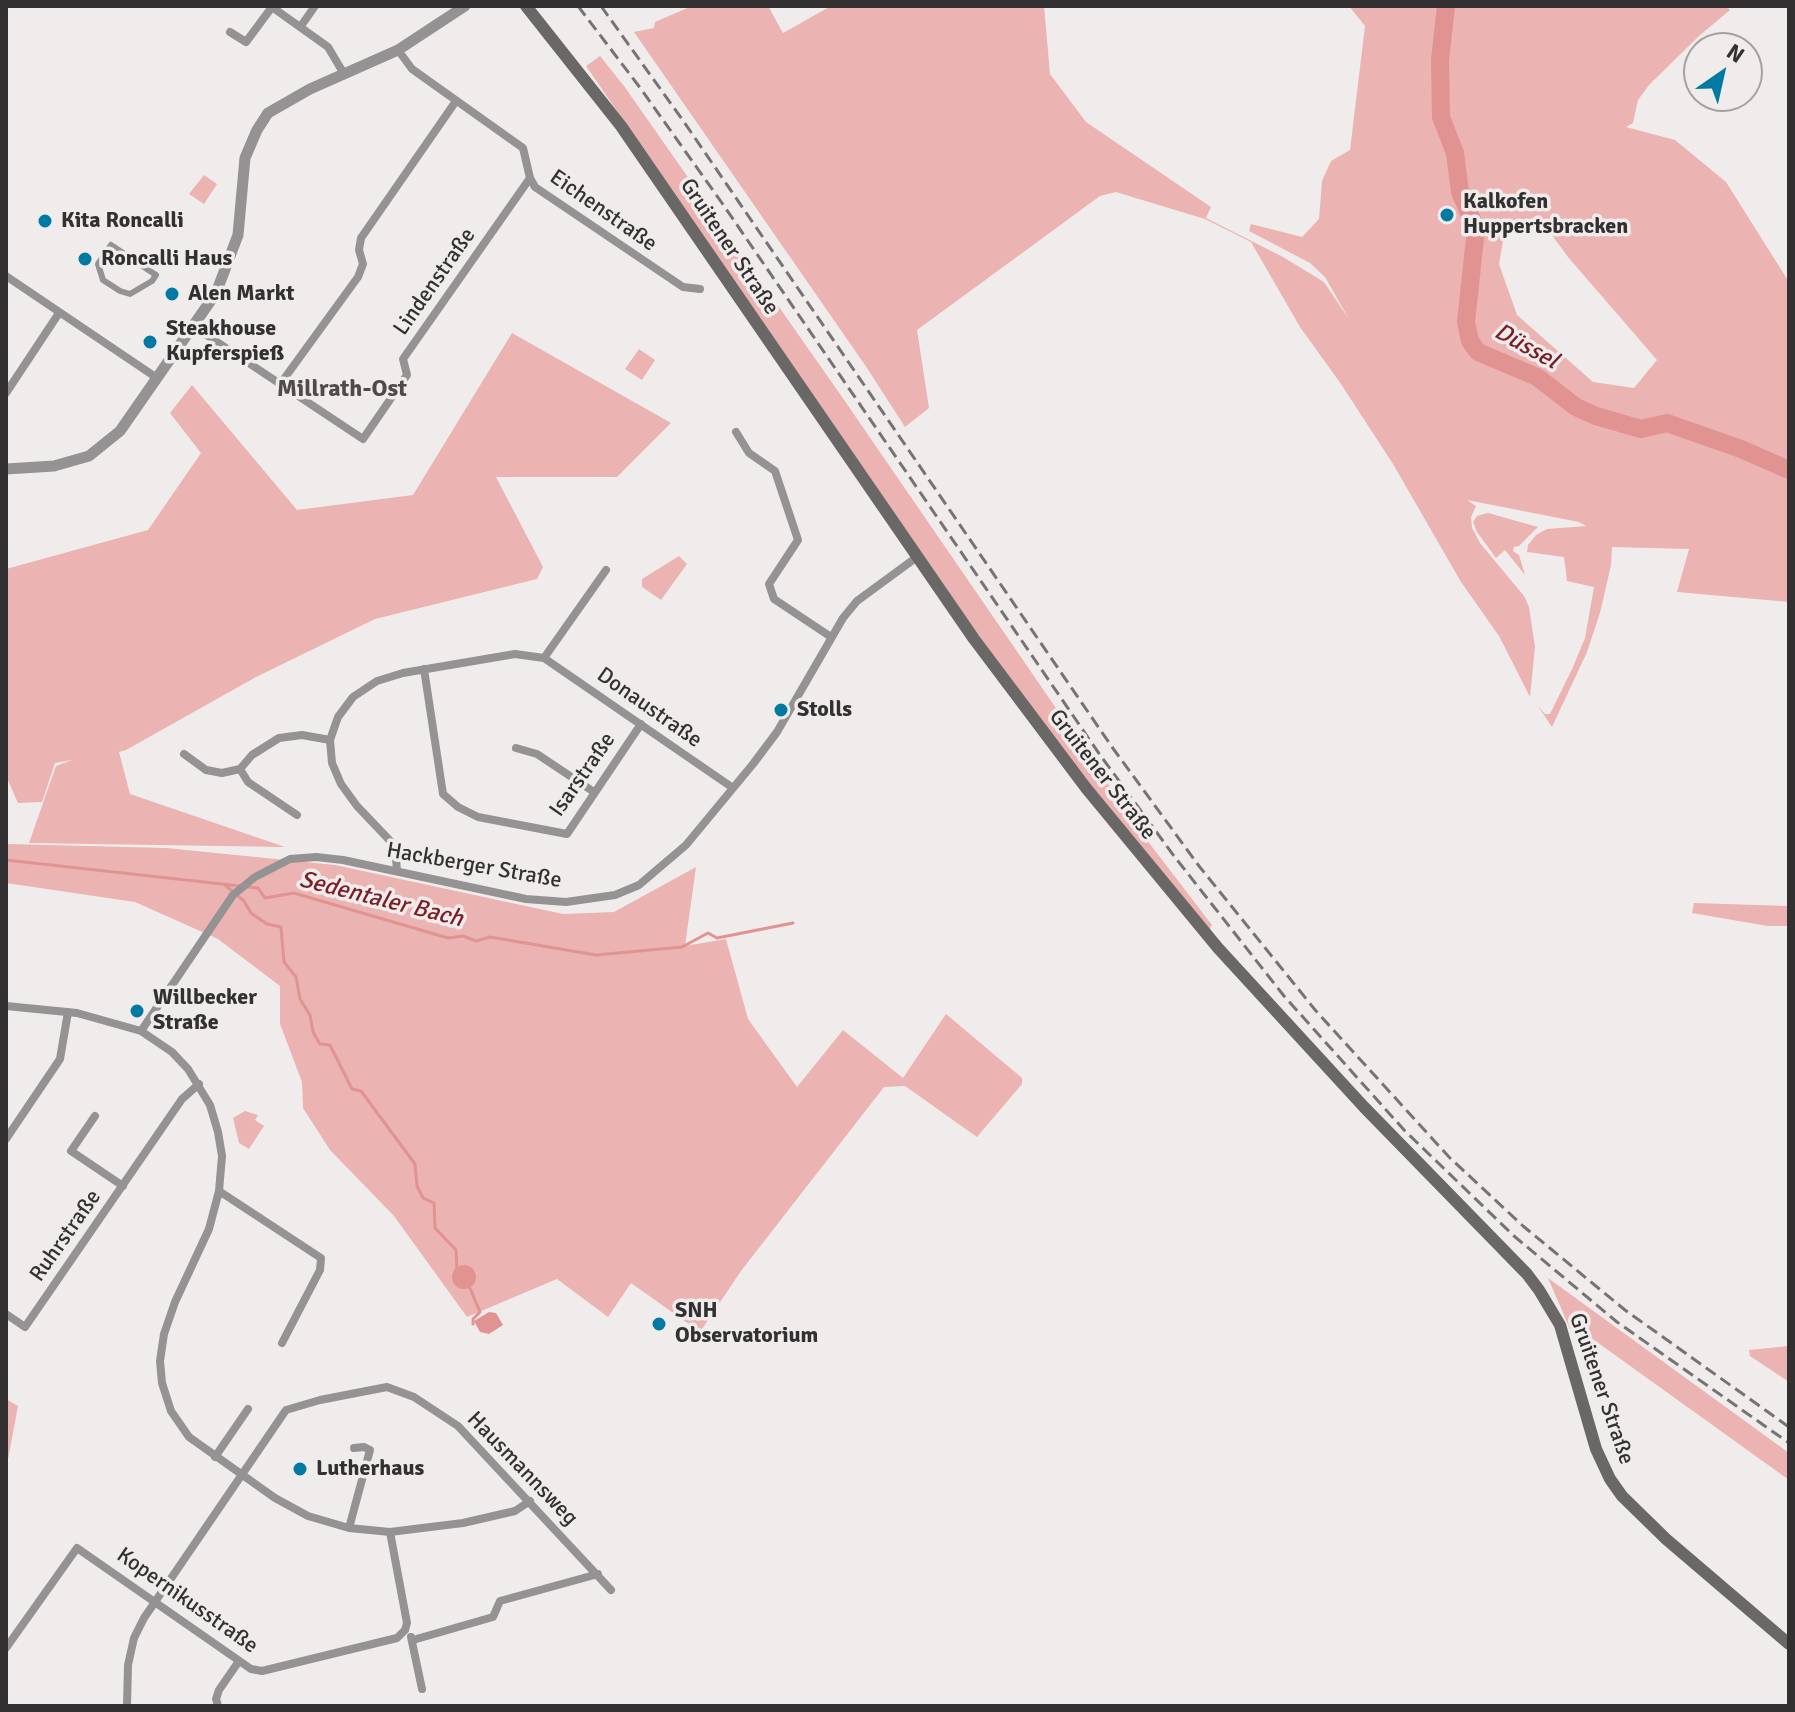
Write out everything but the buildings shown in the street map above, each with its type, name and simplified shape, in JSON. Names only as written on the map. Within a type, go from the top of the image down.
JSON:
[{"type":"main road","name":"Gruitener Straße","points":[[526,6],[628,136],[999,674],[1086,788],[1218,948],[1374,1119],[1527,1274],[1560,1325],[1589,1428],[1610,1479],[1628,1503],[1789,1644]]},
{"type":"street","points":[[301,26],[315,6]]},
{"type":"street","points":[[6,469],[54,466],[89,456],[120,431],[216,293],[238,235],[245,158],[268,113],[286,100],[398,50],[465,6]]},
{"type":"street","points":[[230,32],[246,42],[272,7],[328,47],[344,74]]},
{"type":"street","name":"Eichenstraße","points":[[398,50],[412,69],[523,148],[535,187],[683,287],[700,289]]},
{"type":"street","points":[[281,383],[358,277],[363,264],[359,250],[361,238],[456,101]]},
{"type":"street","name":"Lindenstraße","points":[[193,326],[363,439],[407,375],[403,359],[530,178]]},
{"type":"street","points":[[111,245],[156,275],[152,281],[130,294],[103,280],[98,264],[111,245]]},
{"type":"street","points":[[6,276],[157,378]]},
{"type":"street","points":[[6,393],[59,313]]},
{"type":"street","points":[[736,432],[749,453],[775,471],[798,540],[769,584],[774,599],[831,637]]},
{"type":"street","name":"Hackberger Straße","points":[[141,1031],[233,895],[279,863],[316,857],[526,899],[566,902],[615,895],[639,885],[686,845],[777,732],[831,637],[857,601],[917,557]]},
{"type":"street","points":[[397,871],[395,846],[357,806],[341,784],[332,763],[330,740],[338,717],[353,697],[377,681],[424,669],[515,654],[544,658],[606,570]]},
{"type":"street","name":"Donaustraße","points":[[544,658],[733,788]]},
{"type":"street","name":"Isarstraße","points":[[424,669],[443,794],[458,807],[478,817],[567,834],[641,724]]},
{"type":"street","points":[[184,754],[206,770],[222,773],[240,769],[252,755],[279,738],[302,735],[330,740]]},
{"type":"street","points":[[516,748],[537,754],[594,792]]},
{"type":"street","points":[[240,769],[248,782],[297,815]]},
{"type":"street","points":[[6,1006],[68,1012],[141,1031],[172,1052],[199,1084],[210,1105],[218,1132],[222,1164],[219,1191],[209,1229],[168,1321],[160,1361],[162,1383],[171,1411],[189,1437],[241,1476],[308,1516],[349,1528],[390,1532],[431,1528],[484,1520],[515,1511],[530,1501]]},
{"type":"street","points":[[6,1139],[60,1059],[68,1012]]},
{"type":"street","name":"Ruhrstraße","points":[[6,1314],[25,1327],[188,1091],[199,1084]]},
{"type":"street","name":"Ruhrstraße","points":[[95,1116],[71,1151],[123,1186]]},
{"type":"street","points":[[219,1191],[321,1258],[320,1270],[282,1343]]},
{"type":"street","name":"Hausmannsweg","points":[[127,1706],[128,1665],[134,1638],[155,1601],[286,1410],[320,1400],[387,1387],[404,1391],[458,1426],[611,1590]]},
{"type":"street","points":[[215,1457],[248,1409]]},
{"type":"street","points":[[349,1528],[370,1450],[354,1448]]},
{"type":"street","points":[[390,1532],[407,1623],[405,1630],[413,1640],[422,1689]]},
{"type":"street","name":"Kopernikusstraße","points":[[6,1648],[77,1548],[251,1669],[262,1671],[397,1638],[405,1630]]},
{"type":"street","points":[[413,1640],[493,1617],[500,1601],[598,1574]]},
{"type":"street","points":[[218,1706],[216,1699],[219,1690],[239,1661]]},
{"type":"shaded area","points":[[692,6],[768,6],[783,33],[831,6],[1044,6],[1050,74],[1086,122],[1211,207],[1206,218],[1283,257],[1324,282],[1349,319],[1325,277],[1310,263],[1249,231],[1251,224],[1302,237],[1319,219],[1322,181],[1331,161],[1350,150],[1365,26],[1349,6],[1726,6],[1730,10],[1704,32],[1683,32],[1683,52],[1649,85],[1638,100],[1633,123],[1626,127],[1675,140],[1726,182],[1789,282],[1789,602],[1677,592],[1689,549],[1612,547],[1600,613],[1587,652],[1552,727],[1538,706],[1545,714],[1550,714],[1573,667],[1585,638],[1594,587],[1567,581],[1564,557],[1527,552],[1528,545],[1536,535],[1547,529],[1586,526],[1579,522],[1467,500],[1476,506],[1471,517],[1472,528],[1480,543],[1524,596],[1529,607],[1535,647],[1530,697],[1499,636],[1461,582],[1393,464],[1300,327],[1251,242],[1205,219],[1116,192],[1100,196],[917,330],[929,408],[905,427],[634,32],[654,28],[655,22]],"holes":[[[1543,223],[1568,257],[1657,360],[1634,388],[1593,382],[1517,315],[1499,264],[1504,235]]]},
{"type":"shaded area","points":[[600,56],[840,394],[1146,839],[1212,925],[1209,930],[1133,840],[1012,684],[586,66]]},
{"type":"shaded area","points":[[204,175],[217,184],[204,204],[189,194]]},
{"type":"shaded area","points":[[512,333],[671,423],[617,477],[496,477],[543,567],[537,579],[375,619],[256,677],[119,752],[130,794],[285,847],[29,843],[56,766],[72,760],[55,763],[42,802],[18,803],[6,776],[6,569],[148,530],[201,453],[170,413],[192,385],[297,510],[413,495]]},
{"type":"shaded area","points":[[639,349],[655,360],[642,380],[625,369]]},
{"type":"shaded area","points":[[1488,513],[1538,527],[1519,546],[1514,547],[1525,575],[1505,550],[1496,558],[1477,532],[1473,522],[1477,516]]},
{"type":"shaded area","points":[[679,556],[687,564],[661,600],[642,587],[642,579]]},
{"type":"shaded area","points":[[6,844],[166,848],[335,865],[563,914],[614,912],[696,867],[685,946],[726,939],[748,1019],[797,1087],[843,1030],[903,1078],[946,1014],[1022,1078],[1022,1084],[977,1137],[905,1086],[884,1087],[741,1271],[700,1332],[631,1283],[608,1317],[557,1279],[467,1317],[394,1216],[330,1150],[303,1108],[302,1082],[280,1024],[280,986],[218,939],[135,902],[6,883]]},
{"type":"shaded area","points":[[1694,903],[1789,906],[1789,926],[1768,926],[1692,913]]},
{"type":"shaded area","points":[[245,1111],[258,1115],[255,1120],[264,1126],[249,1149],[239,1143],[233,1118]]},
{"type":"shaded area","points":[[464,1265],[472,1269],[476,1277],[472,1285],[464,1289],[456,1285],[452,1277],[456,1269]]},
{"type":"shaded area","points":[[1548,1278],[1789,1453],[1789,1480],[1576,1327],[1570,1329]]},
{"type":"shaded area","points":[[489,1312],[496,1313],[503,1325],[489,1334],[480,1332],[474,1321]]},
{"type":"shaded area","points":[[1789,1346],[1789,1382],[1750,1356],[1749,1350]]},
{"type":"shaded area","points":[[6,1399],[18,1406],[6,1470]]},
{"type":"waterway","name":"Düssel","points":[[1446,6],[1440,60],[1441,117],[1455,153],[1460,192],[1476,229],[1466,322],[1470,341],[1478,352],[1537,377],[1576,407],[1596,416],[1641,429],[1667,423],[1789,470]]},
{"type":"waterway","name":"Sedentaler Bach","points":[[6,860],[240,886]]},
{"type":"waterway","points":[[225,885],[244,901],[251,913],[267,924],[281,927],[284,962],[296,977],[300,999],[310,1015],[313,1032],[320,1044],[330,1045],[352,1089],[361,1091],[415,1164],[417,1186],[423,1198],[434,1203],[435,1228],[456,1250],[457,1271]]},
{"type":"waterway","name":"Sedentaler Bach","points":[[247,887],[258,888],[265,898],[294,893],[448,938],[463,936],[476,941],[490,937],[596,955],[682,947],[708,933],[717,938],[793,923]]},
{"type":"waterway","points":[[469,1286],[480,1312],[473,1319],[473,1324]]},
{"type":"railway","points":[[578,6],[722,203],[1100,755],[1174,856],[1284,996],[1405,1131],[1514,1236],[1617,1322],[1789,1443]]},
{"type":"railway","points":[[601,6],[684,122],[1112,747],[1199,866],[1316,1011],[1449,1157],[1523,1226],[1625,1310],[1789,1427]]},
{"type":"place","name":"Kalkofen Huppertsbracken","points":[[1447,215]]},
{"type":"place","name":"Kita Roncalli","points":[[45,221]]},
{"type":"place","name":"Roncalli Haus","points":[[85,259]]},
{"type":"place","name":"Alen Markt","points":[[172,294]]},
{"type":"place","name":"Steakhouse Kupferspieß","points":[[150,342]]},
{"type":"place","name":"Stolls","points":[[781,710]]},
{"type":"place","name":"Willbecker Straße","points":[[137,1011]]},
{"type":"place","name":"SNH Observatorium","points":[[659,1324]]},
{"type":"place","name":"Lutherhaus","points":[[300,1469]]},
{"type":"district","name":"Millrath-Ost","points":[[342,390]]}]
